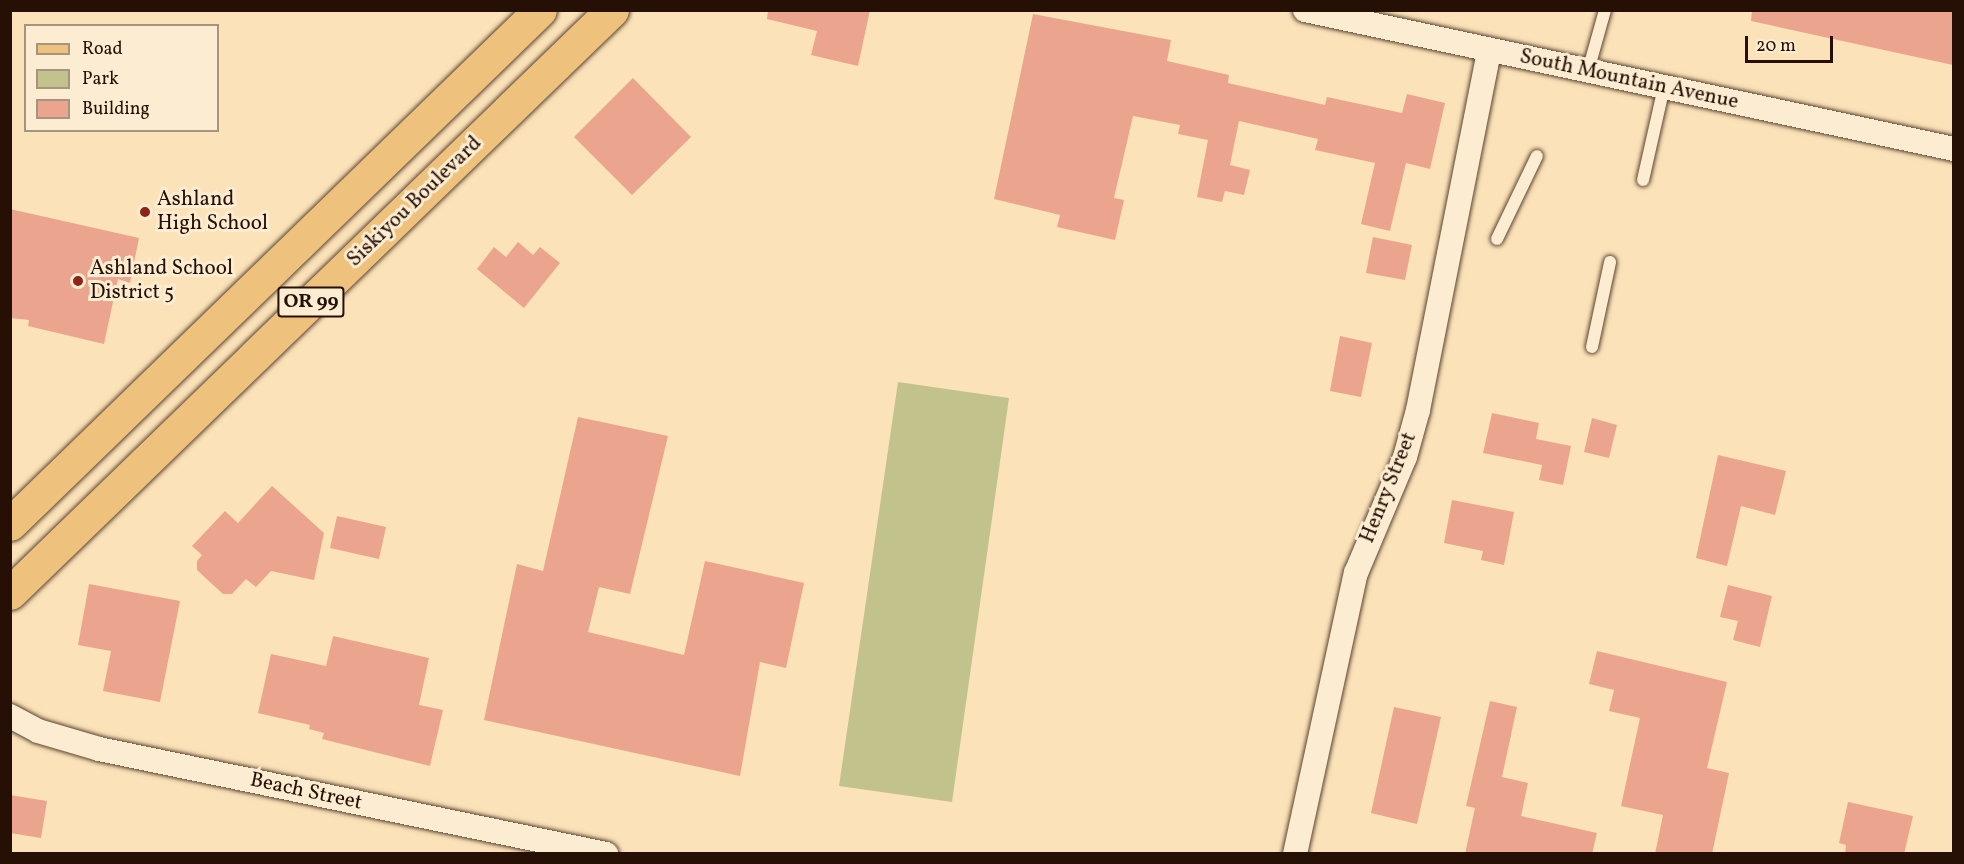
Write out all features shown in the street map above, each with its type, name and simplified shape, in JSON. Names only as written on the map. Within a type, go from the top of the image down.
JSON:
[{"type":"main road","name":"OR 99","points":[[10,524],[540,10]]},
{"type":"main road","name":"Siskiyou Boulevard","points":[[10,593],[612,10]]},
{"type":"street","name":"South Mountain Avenue","points":[[1305,10],[1953,149]]},
{"type":"street","name":"Henry Street","points":[[1295,854],[1356,573],[1405,457],[1418,410],[1489,50]]},
{"type":"street","name":"Beach Street","points":[[10,716],[47,734],[99,749],[539,847],[606,854]]},
{"type":"lane","points":[[1588,71],[1605,10]]},
{"type":"lane","points":[[1643,180],[1664,87]]},
{"type":"lane","points":[[1497,238],[1537,156]]},
{"type":"lane","points":[[1592,347],[1610,262]]},
{"type":"green space","points":[[898,382],[1009,398],[952,802],[839,786]]},
{"type":"building","points":[[768,10],[870,10],[858,66],[811,55],[817,31],[767,19]]},
{"type":"building","points":[[1752,10],[1953,10],[1953,65],[1751,21]]},
{"type":"building","points":[[1033,14],[1171,40],[1167,61],[1229,75],[1228,83],[1325,105],[1327,97],[1402,113],[1407,94],[1445,103],[1430,169],[1406,163],[1390,231],[1361,224],[1375,163],[1315,150],[1318,139],[1239,121],[1230,165],[1250,170],[1244,195],[1225,191],[1222,202],[1197,197],[1208,140],[1178,134],[1180,125],[1133,116],[1114,198],[1124,200],[1115,240],[1057,227],[1060,215],[994,199]]},
{"type":"building","points":[[633,78],[691,137],[632,195],[574,137]]},
{"type":"building","name":"Ashland School District 5","points":[[10,209],[139,238],[130,283],[118,279],[104,344],[28,326],[29,320],[10,318]]},
{"type":"building","points":[[1373,237],[1412,245],[1405,280],[1366,273]]},
{"type":"building","points":[[518,242],[533,255],[540,247],[560,263],[524,308],[477,269],[494,247],[506,257]]},
{"type":"building","points":[[1340,336],[1372,343],[1361,397],[1330,391]]},
{"type":"building","points":[[1492,413],[1539,423],[1536,439],[1571,446],[1563,485],[1539,480],[1542,465],[1483,453]]},
{"type":"building","points":[[578,417],[668,436],[630,594],[599,587],[588,632],[684,655],[705,561],[804,583],[786,668],[760,662],[740,776],[484,720],[517,564],[543,571]]},
{"type":"building","points":[[1592,418],[1617,425],[1609,458],[1584,452]]},
{"type":"building","points":[[1718,455],[1786,471],[1775,515],[1741,506],[1727,566],[1696,558]]},
{"type":"building","points":[[272,486],[324,533],[314,580],[271,571],[256,587],[246,579],[232,594],[223,594],[197,570],[197,561],[202,555],[192,546],[225,511],[238,523]]},
{"type":"building","points":[[1452,500],[1514,512],[1504,565],[1481,560],[1483,551],[1444,543]]},
{"type":"building","points":[[337,516],[386,527],[379,559],[330,548]]},
{"type":"building","points":[[89,584],[180,601],[160,702],[103,691],[111,651],[78,645]]},
{"type":"building","points":[[1728,585],[1772,596],[1760,647],[1733,640],[1738,621],[1720,617]]},
{"type":"building","points":[[333,636],[429,658],[419,705],[443,710],[430,766],[322,739],[324,733],[309,729],[310,725],[258,713],[271,654],[326,666]]},
{"type":"building","points":[[1597,651],[1727,682],[1707,768],[1729,773],[1712,854],[1655,854],[1663,815],[1621,806],[1640,718],[1609,711],[1614,690],[1589,684]]},
{"type":"building","points":[[1490,701],[1517,707],[1502,777],[1528,783],[1521,816],[1597,833],[1592,854],[1465,854],[1475,808],[1466,806]]},
{"type":"building","points":[[1394,707],[1441,717],[1417,824],[1371,813]]},
{"type":"building","points":[[10,795],[47,801],[41,838],[10,833]]},
{"type":"building","points":[[1848,802],[1913,816],[1904,854],[1845,854],[1846,845],[1839,843]]},
{"type":"place","name":"Ashland High School","points":[[145,212]]},
{"type":"place","name":"Ashland School District 5","points":[[78,281]]}]
